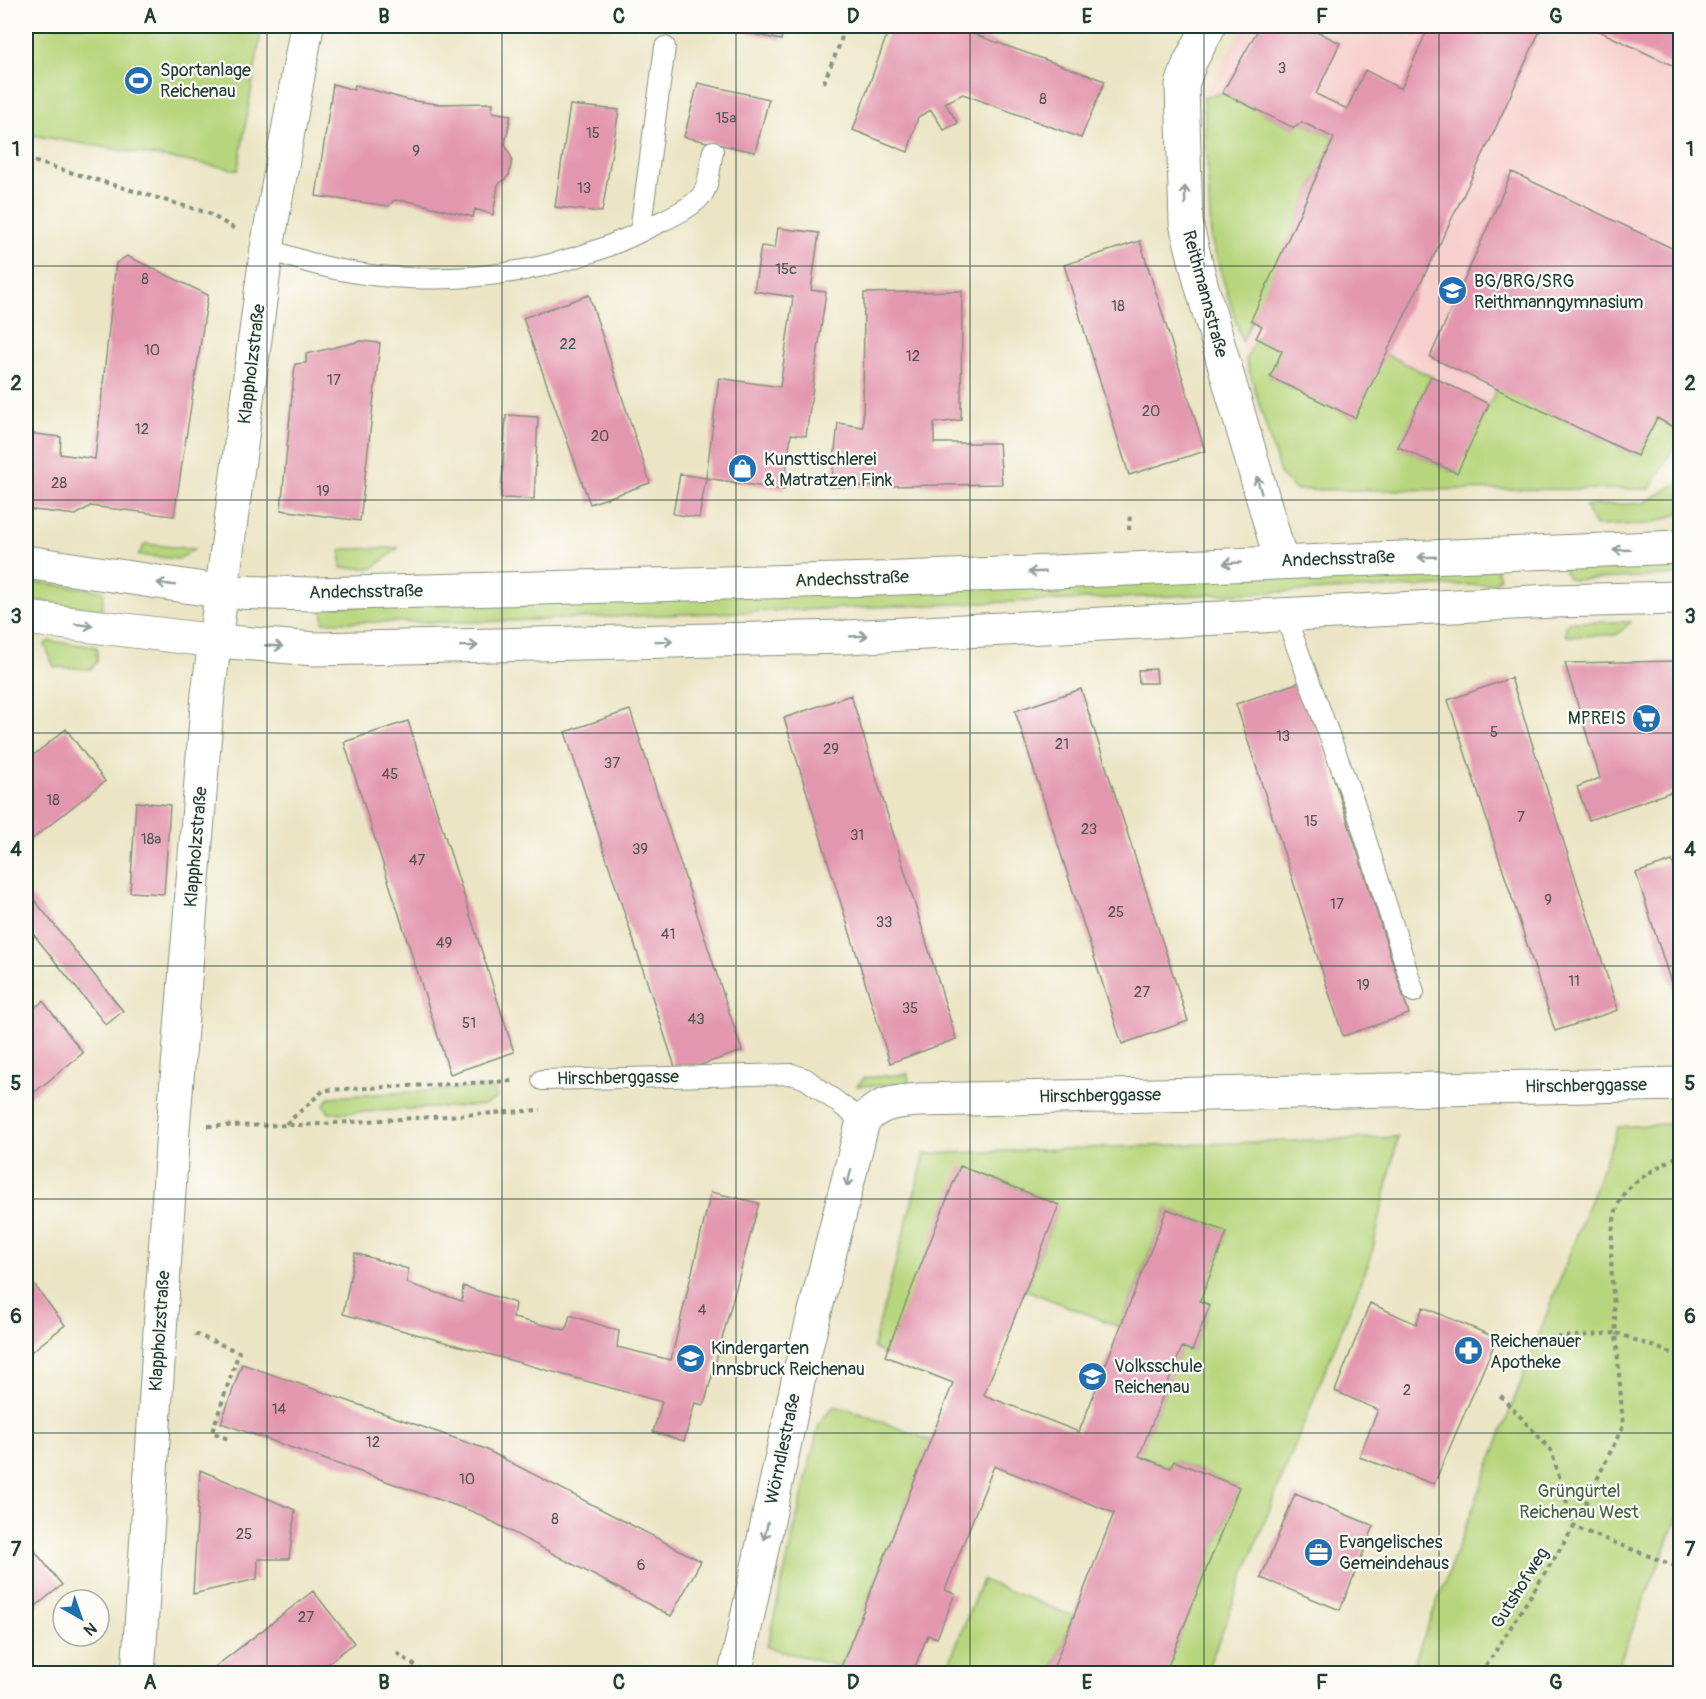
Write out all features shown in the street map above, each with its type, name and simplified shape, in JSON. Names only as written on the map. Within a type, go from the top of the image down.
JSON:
[{"type":"street","name":"Klappholzstraße","points":[[138,1674],[173,1129],[208,694],[224,592],[267,248],[307,26]]},
{"type":"street","name":"Reithmannstraße","points":[[1209,26],[1190,62],[1182,85],[1186,223],[1201,284],[1281,561]]},
{"type":"street","name":"Andechsstraße","points":[[26,562],[224,592],[315,594],[876,579],[1281,561],[1680,548]]},
{"type":"street","points":[[1551,552],[1553,601]]},
{"type":"street","points":[[26,618],[216,641],[315,649],[834,637],[1553,601],[1680,598]]},
{"type":"street","name":"Hirschberggasse","points":[[863,1121],[874,1109],[893,1102],[919,1100],[1680,1084]]},
{"type":"street","name":"Wörndlestraße","points":[[735,1674],[801,1366],[863,1121]]},
{"type":"lane","points":[[640,232],[665,47]]},
{"type":"lane","points":[[267,248],[317,265],[385,276],[434,279],[527,268],[599,249],[640,232],[690,204],[702,195],[713,151]]},
{"type":"lane","points":[[1285,615],[1355,805],[1414,992]]},
{"type":"lane","name":"Hirschberggasse","points":[[535,1081],[792,1074],[806,1079],[863,1121]]},
{"type":"path","points":[[824,83],[836,47],[842,40],[844,26]]},
{"type":"path","points":[[26,159],[208,213],[267,248]]},
{"type":"path","points":[[1129,530],[1130,513]]},
{"type":"path","points":[[286,1125],[324,1090],[535,1081]]},
{"type":"path","name":"Hirschberggasse","points":[[215,1126],[286,1125],[541,1111],[535,1081]]},
{"type":"path","name":"Gutshofweg","points":[[1481,1674],[1574,1527],[1623,1426],[1611,1235],[1623,1195],[1653,1169],[1680,1155]]},
{"type":"path","points":[[192,1333],[239,1352],[212,1432],[228,1439]]},
{"type":"path","points":[[1521,1340],[1616,1333],[1680,1356]]},
{"type":"path","points":[[1499,1394],[1551,1450],[1574,1527],[1680,1568]]},
{"type":"path","points":[[397,1653],[427,1674]]},
{"type":"shaded area","name":"BG/BRG/SRG Reithmanngymnasium","points":[[1243,26],[1680,26],[1680,437],[1650,489],[1296,490],[1281,476],[1211,239],[1204,97]]},
{"type":"green space","name":"Sportanlage Reichenau","points":[[26,26],[262,26],[238,170],[26,134]]},
{"type":"green space","points":[[1222,93],[1294,128],[1302,122],[1334,138],[1242,342],[1211,239],[1204,97]]},
{"type":"green space","points":[[1256,338],[1282,351],[1270,377],[1354,418],[1385,354],[1431,376],[1399,447],[1456,473],[1497,388],[1637,456],[1657,418],[1680,431],[1680,437],[1650,489],[1296,490],[1281,476],[1246,360]]},
{"type":"green space","points":[[1680,482],[1680,513],[1650,524],[1595,526],[1585,506],[1644,503]]},
{"type":"green space","points":[[145,544],[194,549],[179,559],[138,555]]},
{"type":"green space","points":[[398,548],[373,568],[341,568],[341,551],[344,549]]},
{"type":"green space","points":[[1680,559],[1680,575],[1573,580],[1568,578],[1564,570],[1567,566]]},
{"type":"green space","points":[[1496,567],[1500,578],[1493,584],[476,622],[323,622],[323,607]]},
{"type":"green space","points":[[26,581],[104,591],[102,610],[26,599]]},
{"type":"green space","points":[[1569,622],[1631,622],[1616,635],[1566,636],[1566,624]]},
{"type":"green space","points":[[49,641],[97,647],[97,662],[91,669],[54,667],[45,645]]},
{"type":"green space","points":[[908,1074],[909,1085],[857,1086],[864,1078]]},
{"type":"green space","points":[[492,1088],[496,1093],[496,1099],[483,1105],[343,1113],[329,1113],[324,1105],[330,1097]]},
{"type":"green space","name":"Grüngürtel Reichenau West","points":[[1680,1123],[1680,1511],[1615,1673],[1410,1673],[1618,1127]]},
{"type":"green space","points":[[1398,1137],[1371,1257],[1206,1673],[1165,1673],[1239,1487],[1174,1461],[1170,1468],[1139,1456],[1182,1347],[1192,1351],[1210,1306],[1200,1301],[1227,1232],[1167,1209],[1120,1327],[1026,1290],[1059,1205],[984,1175],[940,1286],[885,1356],[873,1347],[925,1154]]},
{"type":"green space","points":[[834,1406],[854,1411],[931,1441],[841,1667],[767,1647],[819,1424]]},
{"type":"green space","points":[[982,1580],[1073,1616],[1051,1673],[945,1673]]},
{"type":"building","points":[[740,26],[784,26],[781,40],[739,31]]},
{"type":"building","points":[[890,26],[951,26],[1105,81],[1081,138],[963,94],[945,103],[958,123],[944,130],[931,110],[918,117],[908,152],[853,130]]},
{"type":"building","points":[[1260,26],[1307,26],[1340,43],[1316,94],[1347,109],[1365,70],[1401,89],[1429,26],[1542,26],[1492,136],[1355,418],[1270,377],[1282,351],[1256,338],[1262,326],[1251,320],[1334,138],[1302,122],[1294,128],[1222,93]]},
{"type":"building","points":[[1601,26],[1680,26],[1680,69],[1599,31]]},
{"type":"building","points":[[698,83],[769,99],[755,152],[684,137]]},
{"type":"building","points":[[333,84],[354,90],[355,85],[408,100],[437,104],[493,103],[492,112],[511,115],[505,144],[512,159],[509,175],[498,185],[493,215],[475,209],[473,217],[413,202],[394,200],[389,206],[316,196]]},
{"type":"building","points":[[570,105],[619,110],[602,212],[555,207]]},
{"type":"building","points":[[1512,172],[1680,252],[1680,431],[1657,418],[1637,456],[1430,357]]},
{"type":"building","points":[[778,228],[819,233],[811,290],[826,292],[806,436],[791,434],[784,490],[706,478],[719,378],[780,387],[793,297],[754,291],[761,246],[775,248]]},
{"type":"building","points":[[1140,241],[1205,451],[1129,475],[1064,265]]},
{"type":"building","points":[[127,256],[208,295],[174,516],[90,506],[76,515],[26,509],[26,433],[61,437],[60,454],[95,459],[116,263]]},
{"type":"building","points":[[962,291],[961,420],[934,423],[934,443],[999,443],[1002,484],[831,487],[838,423],[863,427],[864,293]]},
{"type":"building","points":[[589,295],[650,483],[590,504],[523,318]]},
{"type":"building","points":[[361,341],[380,343],[360,521],[281,510],[295,364],[306,363],[306,354]]},
{"type":"building","points":[[1431,376],[1489,404],[1457,473],[1398,447]]},
{"type":"building","points":[[506,415],[538,417],[534,499],[501,498]]},
{"type":"building","points":[[680,474],[706,478],[699,518],[673,514]]},
{"type":"building","points":[[1680,661],[1680,789],[1589,820],[1577,787],[1600,778],[1565,663]]},
{"type":"building","points":[[1156,669],[1157,683],[1139,683],[1138,670]]},
{"type":"building","points":[[1511,678],[1618,1010],[1555,1031],[1448,700]]},
{"type":"building","points":[[1303,681],[1409,1014],[1343,1036],[1236,704]]},
{"type":"building","points":[[1081,689],[1188,1021],[1122,1044],[1015,711]]},
{"type":"building","points":[[851,695],[956,1039],[890,1063],[784,718]]},
{"type":"building","points":[[630,710],[742,1051],[677,1073],[565,732]]},
{"type":"building","points":[[408,721],[514,1052],[450,1074],[344,742]]},
{"type":"building","points":[[66,729],[105,781],[26,844],[26,761]]},
{"type":"building","points":[[136,802],[170,805],[164,894],[130,892]]},
{"type":"building","points":[[1672,861],[1680,887],[1680,1011],[1636,873]]},
{"type":"building","points":[[32,897],[123,1011],[106,1025],[26,925],[26,902]]},
{"type":"building","points":[[43,1001],[83,1053],[26,1099],[26,1015]]},
{"type":"building","points":[[960,1166],[1059,1205],[984,1395],[1079,1432],[1167,1209],[1227,1232],[1200,1301],[1210,1305],[1192,1351],[1182,1347],[1139,1456],[1170,1468],[1174,1461],[1239,1487],[1165,1674],[1051,1674],[1114,1513],[994,1466],[945,1590],[955,1594],[937,1638],[928,1635],[912,1674],[857,1674],[841,1667],[953,1383],[885,1356]]},
{"type":"building","points":[[711,1192],[759,1203],[704,1405],[695,1403],[684,1441],[653,1432],[662,1402],[343,1314],[355,1253],[408,1269],[407,1283],[462,1301],[463,1286],[515,1303],[513,1318],[566,1330],[570,1315],[619,1331],[617,1347],[671,1360]]},
{"type":"building","points":[[26,1274],[65,1325],[26,1356]]},
{"type":"building","points":[[1370,1303],[1416,1324],[1423,1307],[1497,1338],[1434,1484],[1359,1457],[1378,1410],[1335,1391]]},
{"type":"building","points":[[242,1364],[483,1448],[701,1561],[671,1616],[474,1512],[221,1423]]},
{"type":"building","points":[[200,1470],[295,1510],[289,1559],[258,1559],[257,1579],[193,1594]]},
{"type":"building","name":"Evangelisches Gemeindehaus","points":[[1295,1494],[1374,1526],[1340,1610],[1261,1578]]},
{"type":"building","points":[[26,1540],[62,1585],[58,1588],[51,1588],[51,1594],[26,1614]]},
{"type":"building","points":[[313,1591],[354,1643],[315,1674],[206,1674]]},
{"type":"place","name":"Sportanlage Reichenau","points":[[139,80]]},
{"type":"place","name":"BG/BRG/SRG Reithmanngymnasium","points":[[1453,291]]},
{"type":"place","name":"Kunsttischlerei & Matratzen Fink","points":[[743,469]]},
{"type":"place","name":"MPREIS","points":[[1647,718]]},
{"type":"place","name":"Reichenauer Apotheke","points":[[1469,1351]]},
{"type":"place","name":"Kindergarten Innsbruck Reichenau","points":[[690,1358]]},
{"type":"place","name":"Volksschule Reichenau","points":[[1093,1376]]},
{"type":"place","name":"Evangelisches Gemeindehaus","points":[[1318,1552]]}]
